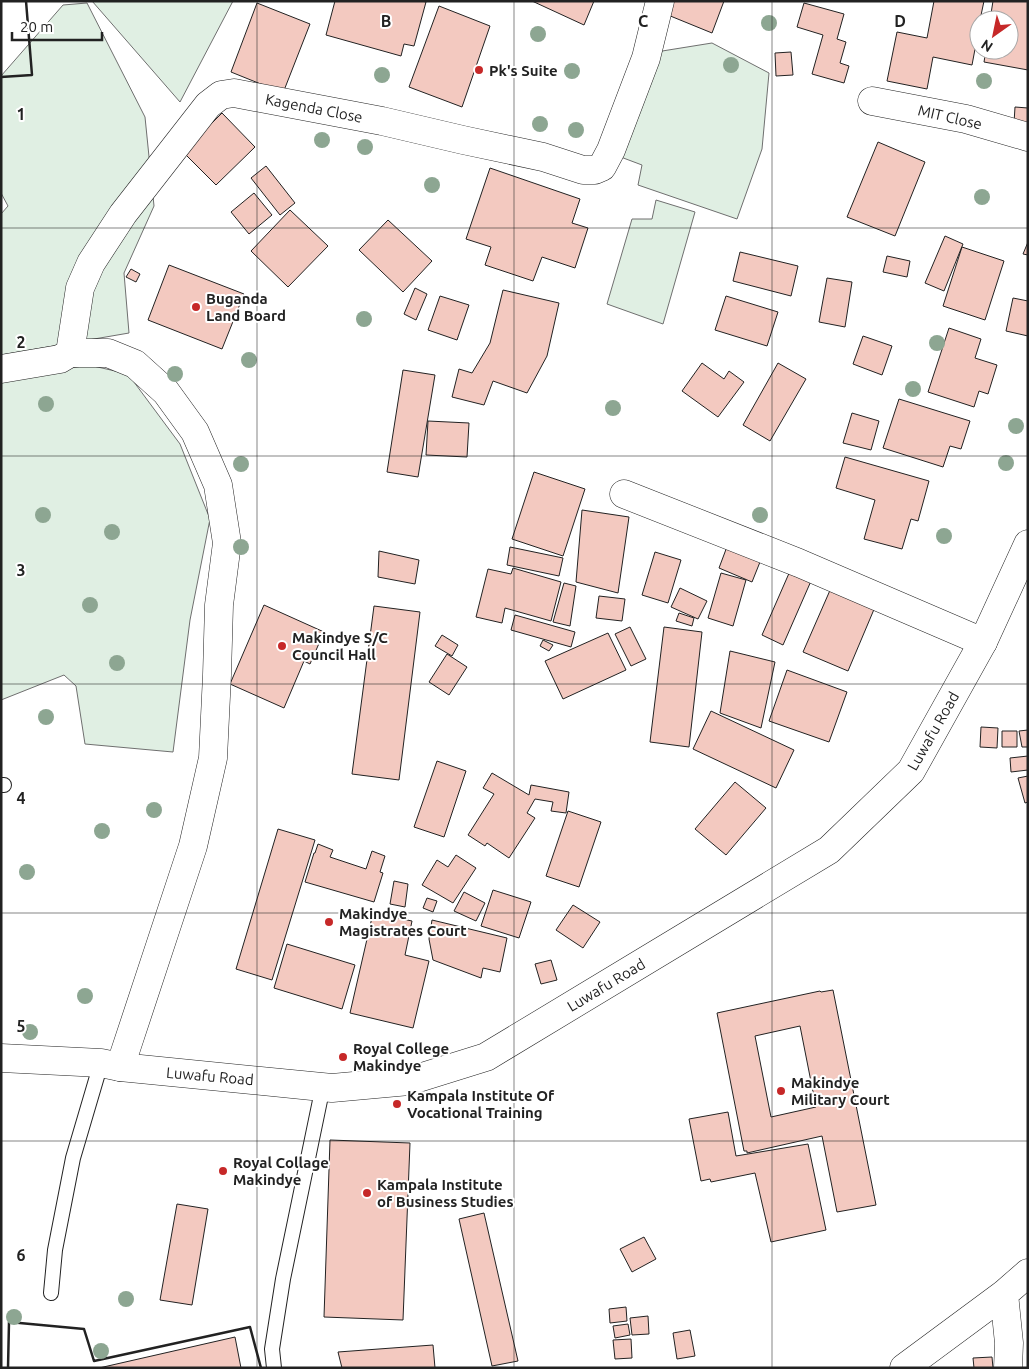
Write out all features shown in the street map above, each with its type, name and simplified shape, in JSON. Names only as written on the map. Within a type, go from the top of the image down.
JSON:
[{"type":"street","name":"Kagenda Close","points":[[70,352],[80,288],[90,263],[123,214],[208,105],[220,95],[234,93],[382,121],[543,158],[583,170],[595,170],[602,167],[611,150],[646,58],[660,1]]},
{"type":"street","name":"MIT Close","points":[[872,101],[966,119],[1028,137]]},
{"type":"street","points":[[1,368],[60,359],[70,352],[108,353],[135,364],[166,392],[196,432],[218,485],[227,543],[219,605],[213,758],[192,846],[111,1065]]},
{"type":"street","points":[[624,494],[799,563],[983,642]]},
{"type":"street","name":"Luwafu Road","points":[[1,1058],[111,1065],[332,1088],[409,1081],[486,1057],[829,850],[912,771],[983,642],[1028,544]]},
{"type":"street","points":[[904,1368],[1004,1294],[1028,1273]]},
{"type":"street","points":[[1004,1294],[1015,1351]]},
{"type":"lane","points":[[51,1293],[54,1250],[73,1158],[111,1065]]},
{"type":"lane","points":[[274,1368],[272,1349],[283,1279],[323,1086]]},
{"type":"green space","points":[[92,1],[233,1],[180,102]]},
{"type":"green space","points":[[87,3],[145,117],[154,206],[124,273],[129,333],[1,355],[1,214],[8,206],[1,193],[1,76],[63,5]]},
{"type":"green space","points":[[712,43],[769,73],[762,149],[737,219],[638,185],[642,165],[618,156],[656,52]]},
{"type":"green space","points":[[656,200],[695,212],[663,324],[607,304],[632,219],[652,219]]},
{"type":"green space","points":[[89,365],[128,374],[180,444],[210,519],[190,620],[173,752],[85,744],[76,686],[64,675],[1,700],[1,379]]},
{"type":"building","points":[[335,1],[426,2],[414,46],[404,44],[401,56],[326,35]]},
{"type":"building","points":[[532,1],[594,1],[584,25]]},
{"type":"building","points":[[667,1],[724,1],[712,33],[663,13]]},
{"type":"building","points":[[934,1],[984,1],[982,10],[969,10],[969,60],[973,60],[972,65],[933,57],[927,89],[887,81],[897,32],[927,38]]},
{"type":"building","points":[[993,1],[1028,1],[1028,70],[984,62],[984,60],[1019,60],[1019,10],[992,10]]},
{"type":"building","points":[[257,3],[310,24],[283,93],[231,72]]},
{"type":"building","points":[[804,3],[844,14],[837,39],[846,42],[840,63],[849,66],[844,83],[812,74],[823,35],[797,27]]},
{"type":"building","points":[[439,6],[490,26],[462,107],[409,87]]},
{"type":"building","points":[[791,52],[793,75],[776,76],[775,53]]},
{"type":"building","points":[[1015,107],[1028,108],[1028,124],[1014,123]]},
{"type":"building","points":[[222,113],[255,147],[216,185],[183,152]]},
{"type":"building","points":[[878,142],[925,162],[895,236],[847,217]]},
{"type":"building","points":[[266,166],[295,203],[280,215],[251,178]]},
{"type":"building","points":[[490,168],[580,199],[572,223],[588,228],[575,268],[542,257],[533,281],[485,265],[491,247],[466,239]]},
{"type":"building","points":[[254,193],[272,215],[249,234],[231,212]]},
{"type":"building","points":[[290,210],[328,246],[288,287],[251,251]]},
{"type":"building","points":[[388,220],[432,261],[403,292],[359,250]]},
{"type":"building","points":[[945,236],[963,244],[944,291],[925,283]]},
{"type":"building","points":[[1028,242],[1028,255],[1023,254]]},
{"type":"building","points":[[962,247],[1004,261],[985,320],[943,306]]},
{"type":"building","points":[[740,252],[798,266],[791,296],[733,281]]},
{"type":"building","points":[[887,256],[910,261],[907,277],[883,272]]},
{"type":"building","name":"Buganda Land Board","points":[[169,265],[244,294],[222,349],[148,320]]},
{"type":"building","points":[[131,269],[140,274],[136,282],[126,277]]},
{"type":"building","points":[[827,278],[852,282],[845,327],[819,322]]},
{"type":"building","points":[[415,288],[427,294],[416,320],[404,314]]},
{"type":"building","points":[[503,290],[559,303],[547,356],[527,393],[493,381],[484,405],[452,397],[459,369],[472,373],[490,343]]},
{"type":"building","points":[[440,296],[469,305],[457,340],[428,330]]},
{"type":"building","points":[[726,296],[778,312],[767,346],[715,330]]},
{"type":"building","points":[[1013,298],[1028,301],[1028,336],[1006,331]]},
{"type":"building","points":[[949,328],[981,339],[975,358],[997,365],[988,394],[979,391],[974,407],[928,392]]},
{"type":"building","points":[[863,336],[892,346],[882,375],[853,364]]},
{"type":"building","points":[[702,363],[724,379],[729,371],[744,382],[718,417],[682,391]]},
{"type":"building","points":[[778,363],[806,379],[770,441],[743,425]]},
{"type":"building","points":[[403,370],[435,375],[418,477],[387,472]]},
{"type":"building","points":[[899,399],[970,421],[961,449],[950,446],[943,467],[883,448]]},
{"type":"building","points":[[852,413],[879,421],[871,450],[843,443]]},
{"type":"building","points":[[428,421],[469,423],[467,457],[426,455]]},
{"type":"building","points":[[845,457],[929,481],[918,521],[911,519],[902,549],[864,539],[875,500],[836,488]]},
{"type":"building","points":[[534,472],[585,489],[563,556],[512,539]]},
{"type":"building","points":[[582,510],[629,517],[618,593],[576,582]]},
{"type":"building","points":[[728,544],[762,557],[752,582],[719,568]]},
{"type":"building","points":[[510,547],[563,558],[559,576],[507,565]]},
{"type":"building","points":[[379,551],[419,560],[415,584],[378,577]]},
{"type":"building","points":[[655,552],[681,560],[668,603],[642,595]]},
{"type":"building","points":[[513,568],[561,582],[551,621],[505,608],[502,623],[476,617],[488,569],[511,574]]},
{"type":"building","points":[[790,571],[811,581],[783,645],[762,635]]},
{"type":"building","points":[[721,573],[746,580],[733,626],[708,618]]},
{"type":"building","points":[[564,583],[576,586],[570,626],[553,622]]},
{"type":"building","points":[[680,588],[707,601],[698,619],[671,607]]},
{"type":"building","points":[[831,588],[875,607],[848,671],[803,652]]},
{"type":"building","points":[[599,596],[625,599],[622,621],[596,618]]},
{"type":"building","name":"Makindye S/C Council Hall","points":[[264,605],[324,632],[310,664],[304,661],[284,708],[230,684]]},
{"type":"building","points":[[374,606],[420,612],[399,780],[352,774]]},
{"type":"building","points":[[679,613],[694,618],[692,626],[676,621]]},
{"type":"building","points":[[515,615],[575,632],[571,647],[511,630]]},
{"type":"building","points":[[630,627],[646,659],[631,666],[615,634]]},
{"type":"building","points":[[664,627],[702,632],[689,747],[650,742]]},
{"type":"building","points":[[608,633],[626,670],[563,699],[545,661]]},
{"type":"building","points":[[442,635],[458,645],[452,656],[435,646]]},
{"type":"building","points":[[543,640],[553,645],[549,651],[540,646]]},
{"type":"building","points":[[730,651],[775,662],[761,728],[720,713]]},
{"type":"building","points":[[447,654],[467,667],[449,695],[429,682]]},
{"type":"building","points":[[787,670],[847,692],[829,742],[769,721]]},
{"type":"building","points":[[711,711],[794,750],[776,788],[693,749]]},
{"type":"building","points":[[981,727],[998,728],[997,748],[980,747]]},
{"type":"building","points":[[1028,730],[1028,747],[1022,747],[1019,731]]},
{"type":"building","points":[[1002,731],[1017,731],[1017,747],[1002,747]]},
{"type":"building","points":[[1028,756],[1028,770],[1011,772],[1010,758]]},
{"type":"building","points":[[437,761],[466,771],[444,837],[414,827]]},
{"type":"building","points":[[492,773],[529,795],[531,785],[569,792],[566,813],[551,811],[553,802],[535,799],[527,813],[535,818],[509,858],[487,843],[485,846],[468,835],[494,794],[483,788]]},
{"type":"building","points":[[1028,776],[1028,802],[1025,803],[1018,778]]},
{"type":"building","points":[[735,782],[766,808],[726,855],[695,829]]},
{"type":"building","points":[[568,811],[601,822],[579,887],[546,876]]},
{"type":"building","points":[[278,829],[315,840],[272,980],[236,969]]},
{"type":"building","points":[[318,844],[333,850],[330,857],[366,869],[372,851],[385,856],[380,872],[383,873],[374,902],[305,882]]},
{"type":"building","points":[[456,855],[476,868],[453,903],[422,885],[437,860],[448,867]]},
{"type":"building","points":[[394,881],[408,884],[405,907],[390,904]]},
{"type":"building","points":[[493,890],[531,902],[519,938],[481,926]]},
{"type":"building","points":[[464,892],[485,903],[476,921],[454,911]]},
{"type":"building","points":[[427,898],[437,901],[433,912],[423,908]]},
{"type":"building","points":[[573,905],[600,922],[583,948],[556,930]]},
{"type":"building","points":[[373,913],[412,921],[405,955],[429,961],[413,1028],[350,1013]]},
{"type":"building","points":[[432,920],[507,938],[500,972],[483,968],[481,978],[433,960],[429,939]]},
{"type":"building","points":[[287,944],[355,965],[342,1009],[274,988]]},
{"type":"building","points":[[551,960],[557,980],[541,984],[535,964]]},
{"type":"building","points":[[833,990],[876,1205],[837,1212],[822,1136],[747,1153],[747,1151],[744,1151],[717,1013]],"holes":[[[800,1026],[816,1107],[771,1117],[755,1036]]]},
{"type":"building","points":[[728,1112],[736,1156],[808,1144],[826,1230],[771,1242],[755,1173],[711,1182],[710,1179],[701,1181],[689,1119]]},
{"type":"building","points":[[330,1140],[410,1143],[403,1320],[324,1317]]},
{"type":"building","points":[[177,1204],[208,1209],[192,1305],[160,1300]]},
{"type":"building","points":[[484,1213],[518,1361],[492,1366],[459,1219]]},
{"type":"building","points":[[644,1237],[656,1259],[632,1272],[620,1249]]},
{"type":"building","points":[[626,1307],[627,1321],[610,1323],[609,1309]]},
{"type":"building","points":[[648,1316],[649,1334],[632,1335],[630,1318]]},
{"type":"building","points":[[628,1324],[630,1335],[615,1338],[613,1326]]},
{"type":"building","points":[[690,1330],[695,1356],[677,1359],[673,1333]]},
{"type":"building","points":[[235,1337],[241,1368],[99,1368]]},
{"type":"building","points":[[631,1339],[632,1358],[615,1359],[613,1340]]},
{"type":"building","points":[[433,1345],[435,1368],[342,1368],[338,1352]]},
{"type":"building","points":[[992,1357],[993,1368],[974,1368],[973,1358]]},
{"type":"wall","points":[[1,77],[32,75],[26,1]]},
{"type":"wall","points":[[8,1368],[9,1322],[84,1329],[94,1361],[250,1327],[261,1368]]},
{"type":"place","name":"Pk's Suite","points":[[479,70]]},
{"type":"place","name":"Buganda Land Board","points":[[196,307]]},
{"type":"place","name":"Makindye S/C Council Hall","points":[[282,646]]},
{"type":"place","name":"Makindye Magistrates Court","points":[[329,922]]},
{"type":"place","name":"Royal College Makindye","points":[[343,1057]]},
{"type":"place","name":"Makindye Military Court","points":[[781,1091]]},
{"type":"place","name":"Kampala Institute Of Vocational Training","points":[[397,1104]]},
{"type":"place","name":"Royal Collage Makindye","points":[[223,1171]]},
{"type":"place","name":"Kampala Institute of Business Studies","points":[[367,1193]]}]
